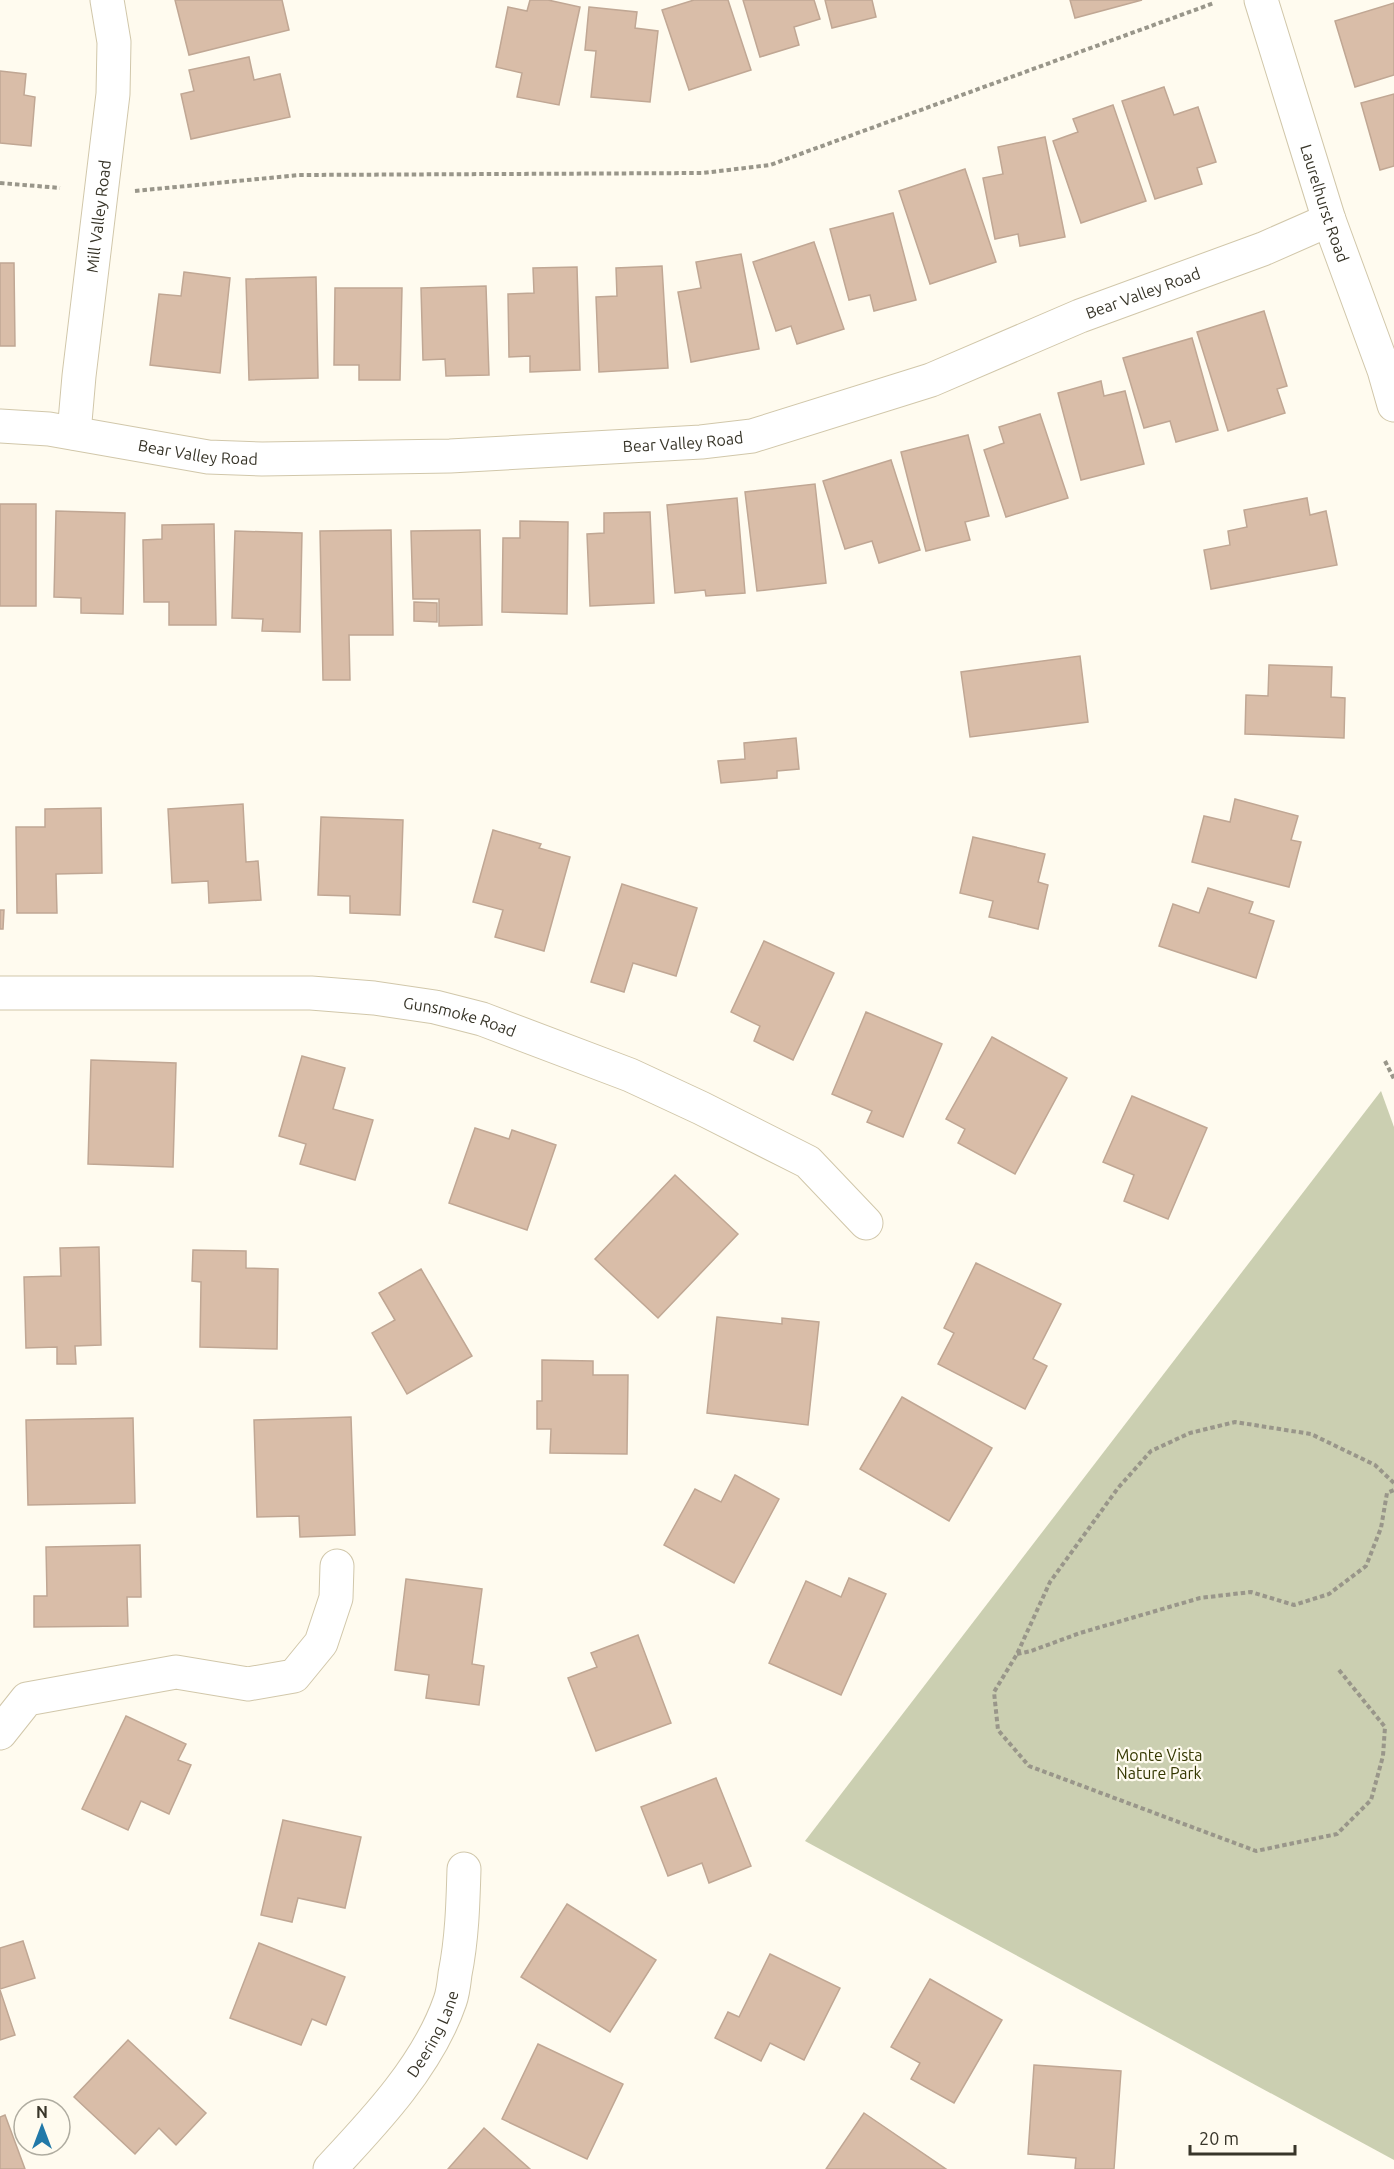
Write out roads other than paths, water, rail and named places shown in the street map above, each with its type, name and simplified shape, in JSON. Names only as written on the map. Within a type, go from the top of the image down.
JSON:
[{"type":"street","name":"Mill Valley Road","points":[[74,433],[113,94],[114,42],[107,0]]},
{"type":"street","name":"Laurelhurst Road","points":[[1261,0],[1329,220],[1384,370],[1394,405]]},
{"type":"street","name":"Bear Valley Road","points":[[0,426],[49,429],[208,457],[262,459],[450,456],[701,442],[752,436],[931,380],[1080,315],[1263,249],[1329,220]]},
{"type":"street","name":"Gunsmoke Road","points":[[0,993],[311,993],[374,998],[444,1009],[482,1019],[630,1075],[808,1162],[866,1223]]},
{"type":"street","points":[[0,1733],[27,1700],[176,1672],[248,1684],[294,1676],[321,1643],[336,1598],[337,1566]]},
{"type":"street","name":"Deering Lane","points":[[330,2169],[378,2117],[401,2088],[421,2059],[450,2001],[461,1941],[464,1869]]},
{"type":"park label","name":"Monte Vista Nature Park","points":[[1159,1764]]}]
